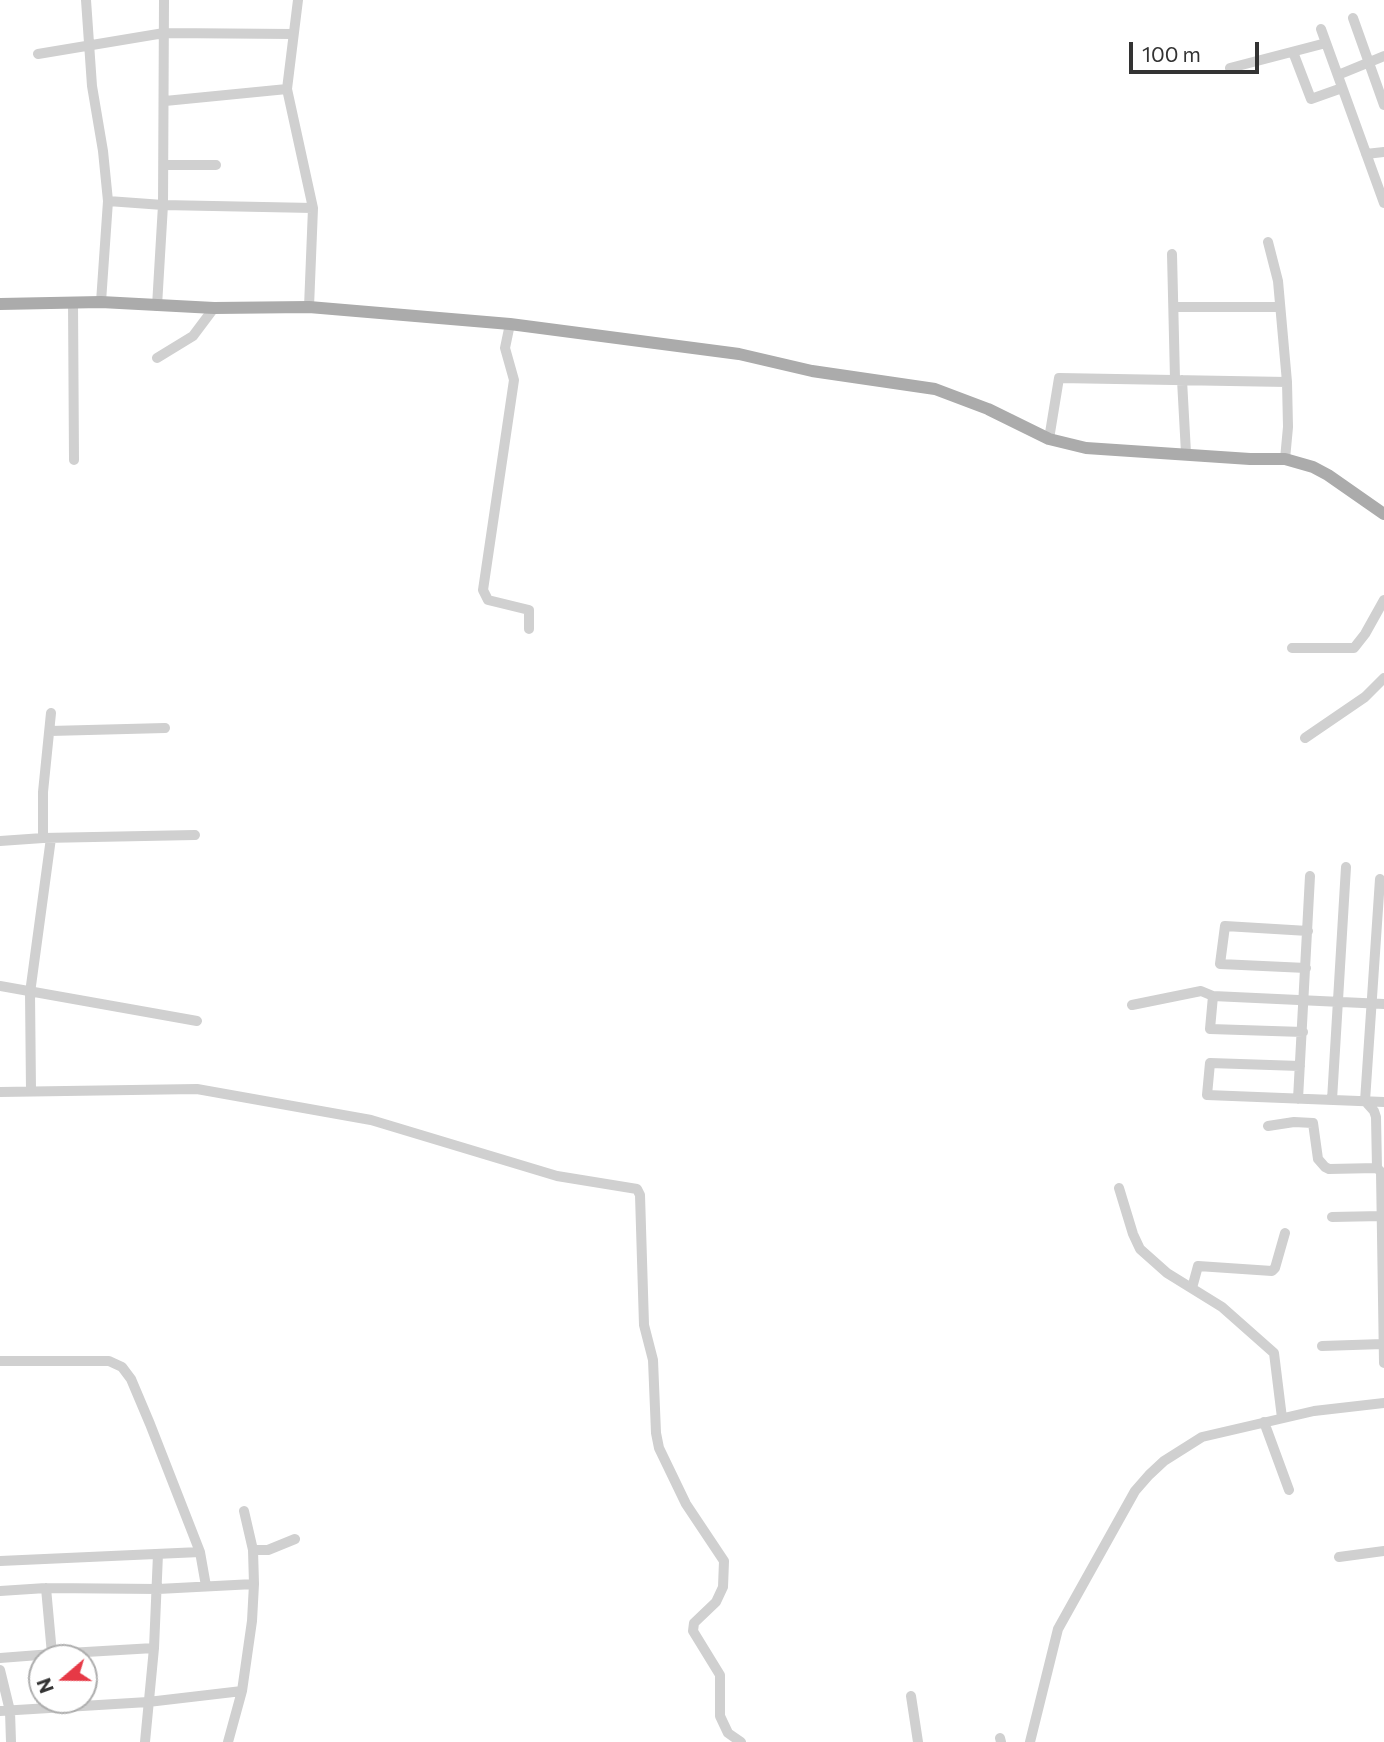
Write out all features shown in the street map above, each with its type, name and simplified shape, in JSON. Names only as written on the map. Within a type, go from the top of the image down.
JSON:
[{"type":"main road","points":[[0,304],[101,302],[214,308],[309,307],[438,316],[713,351],[812,371],[919,386],[988,408],[1062,444],[1113,452],[1285,459],[1313,467],[1383,511]]},
{"type":"street","points":[[86,0],[88,46],[108,201],[101,302]]},
{"type":"street","points":[[157,306],[164,166],[164,0]]},
{"type":"street","points":[[298,0],[287,89],[313,208],[309,307]]},
{"type":"street","points":[[1353,18],[1384,105]]},
{"type":"street","points":[[1321,29],[1384,203]]},
{"type":"street","points":[[38,54],[164,33],[293,34]]},
{"type":"street","points":[[1230,68],[1326,43]]},
{"type":"street","points":[[1293,52],[1311,99],[1342,88]]},
{"type":"street","points":[[1338,75],[1384,56]]},
{"type":"street","points":[[165,101],[287,89]]},
{"type":"street","points":[[1366,154],[1384,152]]},
{"type":"street","points":[[164,166],[216,165]]},
{"type":"street","points":[[108,201],[163,205],[313,208]]},
{"type":"street","points":[[1268,242],[1278,281],[1287,382],[1288,427],[1285,459]]},
{"type":"street","points":[[1172,254],[1178,380],[1186,453]]},
{"type":"street","points":[[73,302],[74,460]]},
{"type":"street","points":[[1174,307],[1280,307]]},
{"type":"street","points":[[157,358],[192,336],[214,308]]},
{"type":"street","points":[[510,324],[505,348],[514,380],[482,590],[488,600],[529,610],[529,629]]},
{"type":"street","points":[[1049,439],[1059,378],[1287,382]]},
{"type":"street","points":[[1292,648],[1354,648],[1384,600]]},
{"type":"street","points":[[1305,738],[1366,697],[1384,678]]},
{"type":"street","points":[[31,1091],[30,993],[47,838],[43,792],[51,713]]},
{"type":"street","points":[[50,731],[165,728]]},
{"type":"street","points":[[0,841],[195,835]]},
{"type":"street","points":[[1332,1100],[1346,867]]},
{"type":"street","points":[[1298,1098],[1310,876]]},
{"type":"street","points":[[1365,1101],[1379,1004],[1380,879]]},
{"type":"street","points":[[1306,968],[1220,964],[1225,926],[1308,931]]},
{"type":"street","points":[[0,986],[197,1021]]},
{"type":"street","points":[[1132,1005],[1201,991],[1213,996],[1379,1004]]},
{"type":"street","points":[[1213,996],[1210,1028],[1303,1032]]},
{"type":"street","points":[[1300,1066],[1210,1063],[1207,1094],[1384,1102]]},
{"type":"street","points":[[0,1092],[197,1089],[371,1121],[557,1176],[637,1189],[640,1195],[644,1325],[653,1360],[659,1448],[686,1504],[724,1561],[723,1587],[716,1602],[694,1623],[693,1631],[720,1675],[720,1716],[728,1733],[741,1742]]},
{"type":"street","points":[[1365,1101],[1376,1117],[1377,1168],[1383,1178],[1384,1363]]},
{"type":"street","points":[[1268,1126],[1294,1122],[1313,1123],[1318,1159],[1325,1167],[1377,1168]]},
{"type":"street","points":[[1119,1188],[1140,1249],[1167,1273],[1222,1307],[1274,1353],[1282,1418]]},
{"type":"street","points":[[1332,1217],[1382,1216]]},
{"type":"street","points":[[1192,1288],[1198,1266],[1272,1271],[1286,1233]]},
{"type":"street","points":[[1322,1346],[1382,1344]]},
{"type":"street","points":[[0,1361],[109,1361],[122,1367],[131,1379],[150,1424],[200,1552],[206,1586]]},
{"type":"street","points":[[1030,1742],[1058,1629],[1135,1492],[1164,1461],[1202,1437],[1282,1418],[1384,1403]]},
{"type":"street","points":[[1264,1422],[1289,1490]]},
{"type":"street","points":[[228,1742],[242,1690],[252,1621],[253,1550],[244,1511]]},
{"type":"street","points":[[253,1550],[268,1550],[295,1539]]},
{"type":"street","points":[[1339,1557],[1384,1551]]},
{"type":"street","points":[[0,1562],[200,1552]]},
{"type":"street","points":[[145,1742],[154,1648],[158,1554]]},
{"type":"street","points":[[0,1591],[46,1588],[158,1589],[254,1584]]},
{"type":"street","points":[[46,1588],[51,1644]]},
{"type":"street","points":[[98,1651],[154,1648]]},
{"type":"street","points":[[0,1658],[28,1656]]},
{"type":"street","points":[[0,1670],[10,1742]]},
{"type":"street","points":[[5,1711],[148,1702],[242,1690]]},
{"type":"street","points":[[911,1696],[918,1742]]}]
